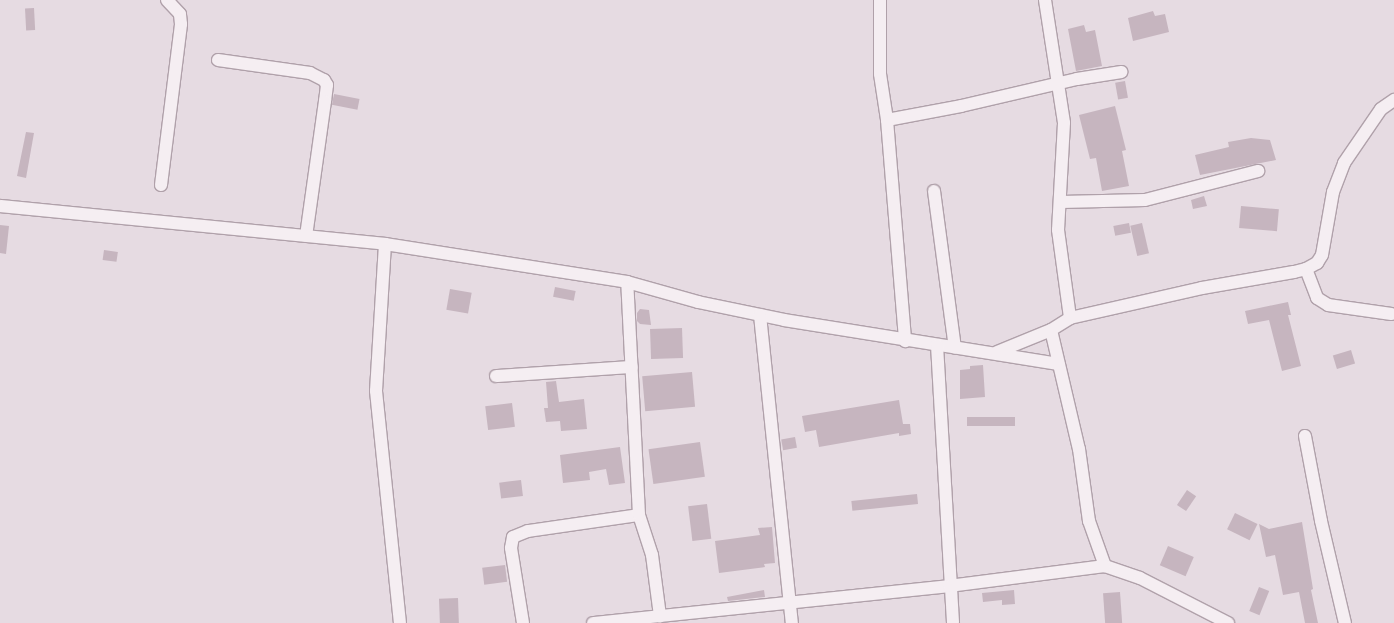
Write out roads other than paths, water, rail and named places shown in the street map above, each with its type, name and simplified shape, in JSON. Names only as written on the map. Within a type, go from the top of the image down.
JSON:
[{"type":"street","points":[[161,185],[181,24],[180,14],[167,0]]},
{"type":"street","points":[[880,0],[880,74],[887,120],[906,340]]},
{"type":"street","points":[[1045,0],[1060,82],[1064,123],[1058,230],[1070,318]]},
{"type":"street","points":[[218,60],[310,72],[324,80],[326,85],[325,101],[306,236]]},
{"type":"street","points":[[887,120],[961,106],[1060,82],[1121,72]]},
{"type":"street","points":[[994,353],[1051,330],[1070,318],[1202,288],[1306,269],[1317,263],[1322,255],[1333,192],[1344,163],[1381,109],[1394,100]]},
{"type":"street","points":[[1061,202],[1145,200],[1258,170]]},
{"type":"street","points":[[934,191],[955,348]]},
{"type":"street","points":[[0,206],[385,244],[627,282],[698,302],[760,315],[1059,364]]},
{"type":"street","points":[[385,244],[376,391],[400,623]]},
{"type":"street","points":[[1306,269],[1317,298],[1328,305],[1391,314]]},
{"type":"street","points":[[627,282],[639,515],[652,554],[660,616]]},
{"type":"street","points":[[760,315],[792,623]]},
{"type":"street","points":[[1051,330],[1079,449],[1089,521],[1106,566]]},
{"type":"street","points":[[937,345],[949,586],[953,623]]},
{"type":"street","points":[[496,376],[632,368]]},
{"type":"street","points":[[1305,436],[1320,521],[1345,623]]},
{"type":"street","points":[[523,623],[511,548],[513,537],[528,531],[639,515]]},
{"type":"street","points":[[593,623],[949,586],[1106,566],[1140,578],[1228,623]]}]
